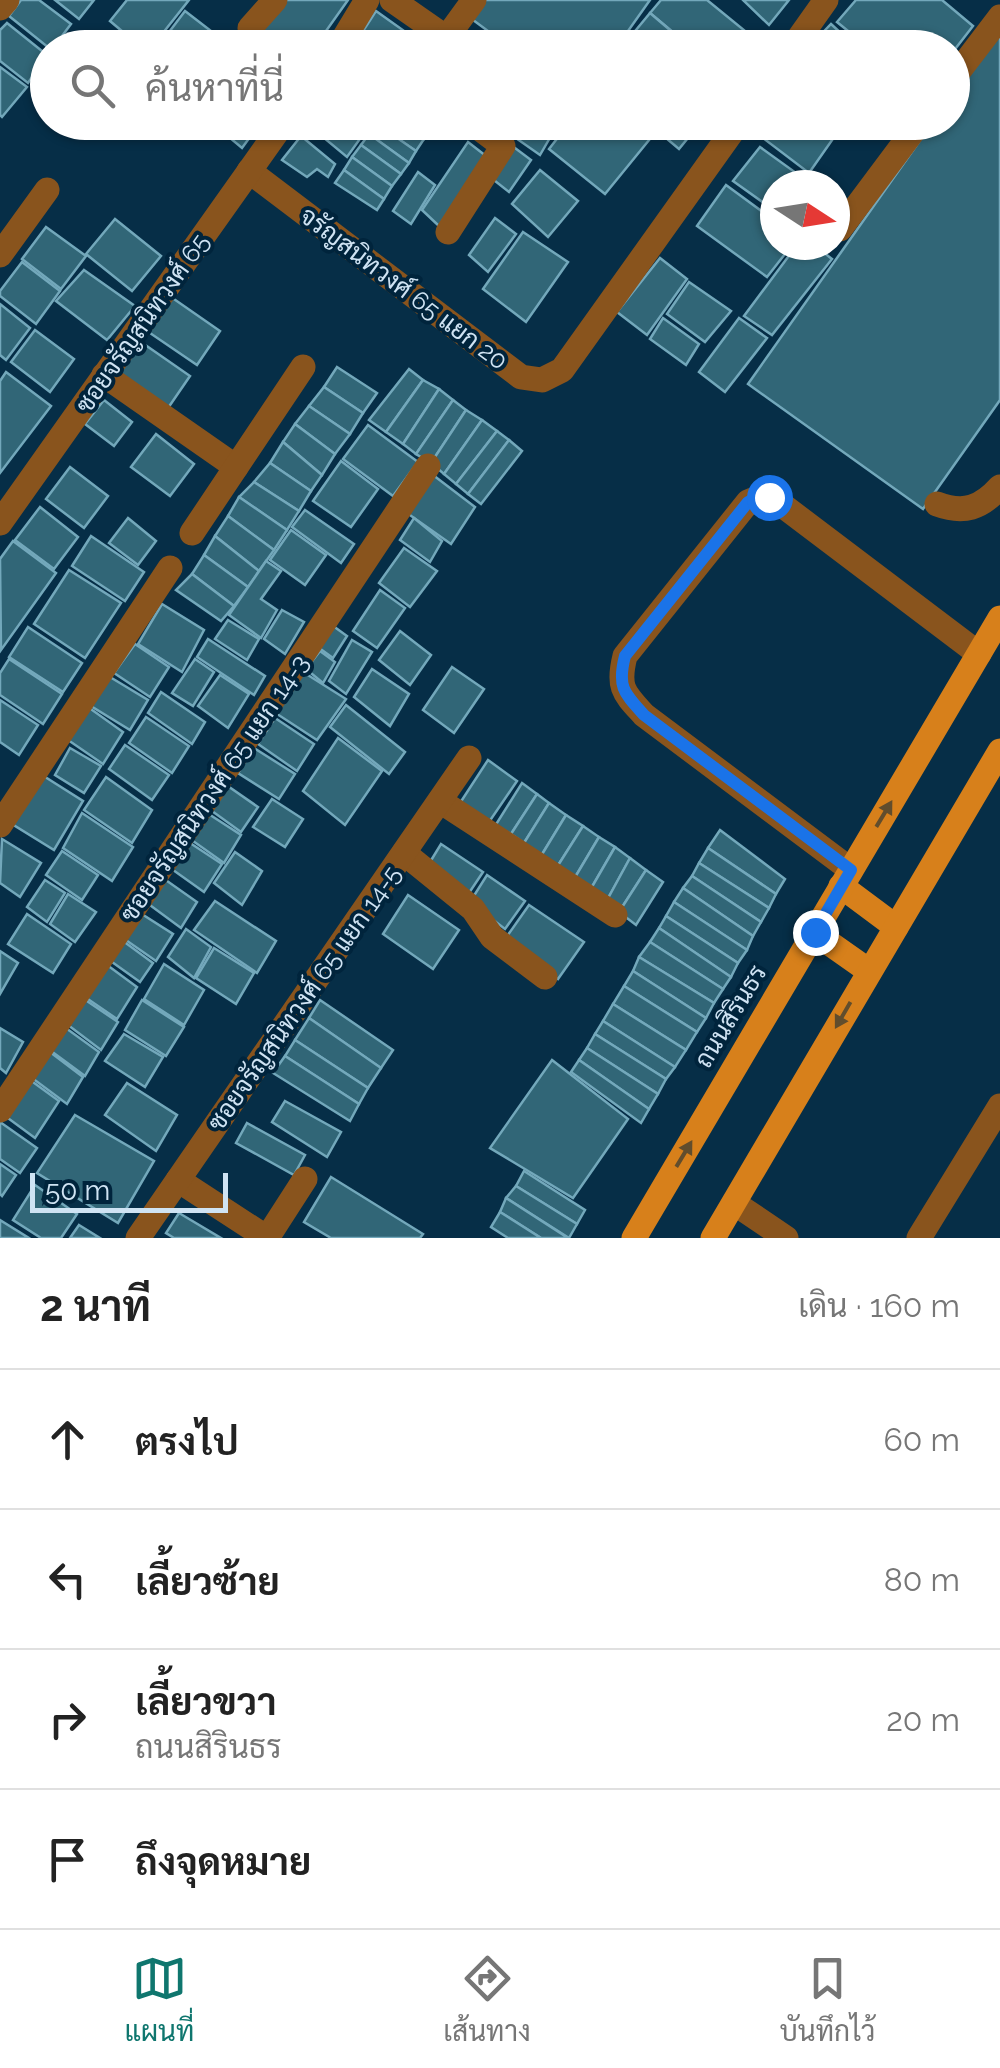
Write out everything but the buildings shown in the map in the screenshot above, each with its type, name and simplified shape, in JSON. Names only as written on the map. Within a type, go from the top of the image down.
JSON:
[{"type":"main road","name":"ถนนสิรินธร","points":[[634,1238],[1000,618]]},
{"type":"main road","points":[[713,1238],[1000,750]]},
{"type":"main road","points":[[846,878],[896,927]]},
{"type":"main road","points":[[815,932],[869,970]]},
{"type":"street","points":[[0,8],[7,0]]},
{"type":"street","points":[[250,28],[275,0]]},
{"type":"street","points":[[349,30],[367,0]]},
{"type":"street","points":[[392,0],[436,30]]},
{"type":"street","points":[[460,30],[474,0]]},
{"type":"street","points":[[805,30],[826,0]]},
{"type":"street","points":[[970,56],[1000,17]]},
{"type":"street","name":"ซอยจรัญสนิทวงศ์ 65","points":[[0,524],[272,140]]},
{"type":"street","points":[[448,232],[503,146],[495,140]]},
{"type":"street","name":"จรัญสนิทวงศ์ 65 แยก 20","points":[[250,171],[521,377],[542,380],[562,370],[725,140]]},
{"type":"street","points":[[850,216],[907,140]]},
{"type":"street","points":[[0,255],[47,190]]},
{"type":"street","points":[[192,533],[303,367]]},
{"type":"street","points":[[104,375],[236,467]]},
{"type":"street","name":"ซอยจรัญสนิทวงศ์ 65 แยก 14-3","points":[[0,1110],[428,466]]},
{"type":"street","points":[[846,878],[644,715],[622,691],[620,674],[625,656],[748,502],[758,497],[769,497],[786,508],[980,654]]},
{"type":"street","points":[[937,504],[965,511],[996,501]]},
{"type":"street","points":[[0,825],[170,568]]},
{"type":"street","name":"ซอยจรัญสนิทวงศ์ 65 แยก 14-5","points":[[138,1238],[469,758]]},
{"type":"street","points":[[440,801],[615,915]]},
{"type":"street","points":[[404,854],[473,908],[492,937],[545,977]]},
{"type":"street","points":[[919,1238],[1000,1106]]},
{"type":"street","points":[[178,1180],[267,1238],[306,1179]]},
{"type":"street","points":[[734,1204],[786,1238]]},
{"type":"route","points":[[769,497],[748,502],[625,656],[620,674],[622,691],[644,715],[851,870],[815,932]]}]
